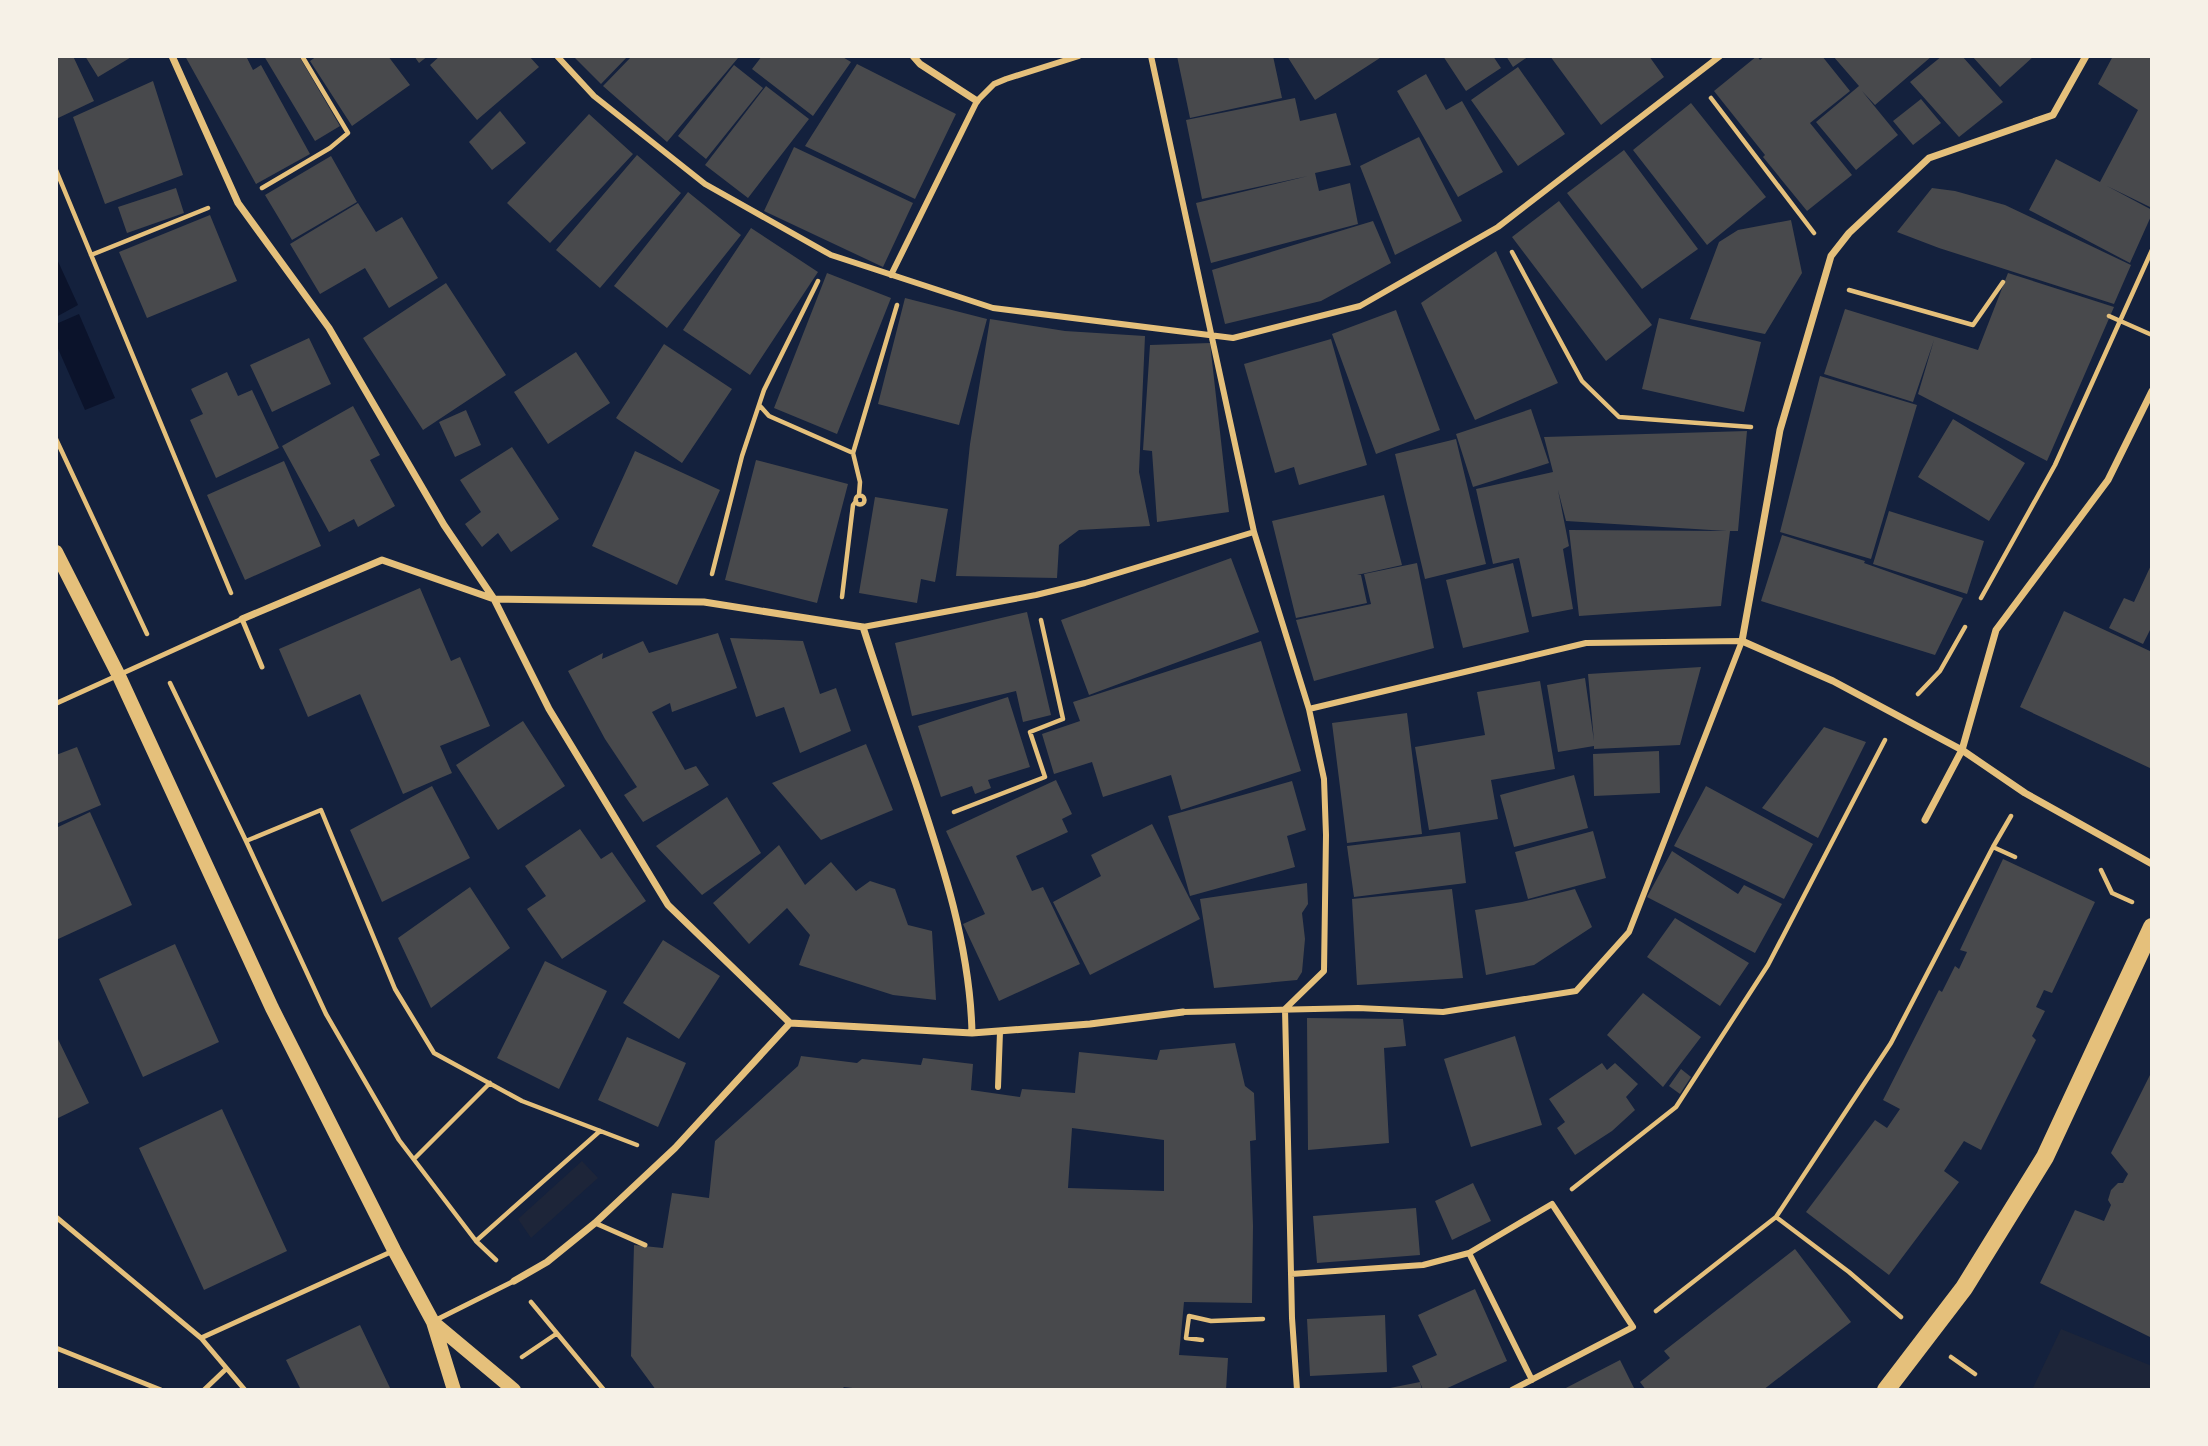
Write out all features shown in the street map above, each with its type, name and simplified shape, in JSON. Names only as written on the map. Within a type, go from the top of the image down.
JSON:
[{"type":"main road","points":[[56,552],[119,676],[272,1008],[394,1251],[433,1322],[454,1390]]},
{"type":"main road","points":[[1888,1386],[1964,1288],[2045,1157],[2152,927]]},
{"type":"main road","points":[[433,1322],[514,1390]]},
{"type":"street","points":[[172,56],[236,200],[329,328],[444,524],[494,599],[549,709],[668,905],[790,1023],[972,1033],[1090,1024],[1183,1012],[1358,1008],[1443,1012],[1576,990],[1629,932],[1742,641],[1780,430],[1831,256],[1849,233],[1929,158],[2053,115],[2086,56]]},
{"type":"street","points":[[557,56],[594,96],[705,184],[831,255],[993,308],[1233,338],[1360,306],[1498,227],[1720,56]]},
{"type":"street","points":[[913,56],[920,64],[977,101]]},
{"type":"street","points":[[891,275],[977,101],[994,84],[1079,56]]},
{"type":"street","points":[[1151,56],[1254,532],[1309,709],[1324,779],[1324,971],[1285,1009],[1292,1318],[1297,1390]]},
{"type":"street","points":[[1925,820],[1962,750],[1996,630],[2108,480],[2152,391]]},
{"type":"street","points":[[242,619],[382,560],[494,599],[704,602],[863,628],[1036,595],[1123,573],[1254,532]]},
{"type":"street","points":[[863,628],[951,895],[971,994],[972,1033]]},
{"type":"street","points":[[1309,709],[1586,643],[1742,641],[1833,681],[1962,750],[2025,793],[2152,864]]},
{"type":"street","points":[[514,1280],[547,1262],[596,1223],[660,1162],[790,1023]]},
{"type":"street","points":[[998,1087],[1000,1032]]},
{"type":"street","points":[[1291,1274],[1423,1265],[1469,1253],[1552,1204],[1633,1327],[1512,1390]]},
{"type":"street","points":[[1469,1253],[1532,1380]]},
{"type":"lane","points":[[57,703],[242,619],[262,667]]},
{"type":"lane","points":[[56,1217],[201,1338],[245,1390]]},
{"type":"lane","points":[[596,1223],[645,1245]]},
{"type":"lane","points":[[201,1338],[394,1251]]},
{"type":"lane","points":[[433,1322],[514,1280]]},
{"type":"lane","points":[[56,1348],[162,1390]]},
{"type":"lane","points":[[204,1390],[226,1369]]},
{"type":"path","points":[[91,255],[236,200],[330,148],[348,132],[302,56]]},
{"type":"path","points":[[1695,76],[1831,256]]},
{"type":"path","points":[[56,170],[242,619]]},
{"type":"path","points":[[1498,227],[1582,380],[1619,417],[1780,430]]},
{"type":"path","points":[[1980,598],[2054,464],[2152,250]]},
{"type":"path","points":[[704,602],[742,456],[764,390],[831,255]]},
{"type":"path","points":[[839,624],[853,505],[859,495],[860,482],[853,453],[905,279]]},
{"type":"path","points":[[1822,282],[1973,325],[2003,282]]},
{"type":"path","points":[[2109,316],[2152,335]]},
{"type":"path","points":[[759,405],[769,416],[853,453]]},
{"type":"path","points":[[56,439],[326,1014],[399,1140],[476,1241],[504,1267],[604,1390]]},
{"type":"path","points":[[856,501],[861,505],[865,501],[864,497],[859,495]]},
{"type":"path","points":[[965,808],[1045,777],[1030,732],[1063,719],[1036,595]]},
{"type":"path","points":[[1552,1204],[1676,1107],[1768,965],[1897,715],[1940,671],[1967,623]]},
{"type":"path","points":[[1633,1327],[1776,1216],[1891,1043],[1993,847],[2025,793]]},
{"type":"path","points":[[246,841],[321,810],[394,989],[434,1053],[522,1101],[646,1149],[660,1162]]},
{"type":"path","points":[[2107,839],[2100,867],[2112,893],[2142,907]]},
{"type":"path","points":[[1993,847],[2015,857]]},
{"type":"path","points":[[414,1159],[490,1083]]},
{"type":"path","points":[[476,1241],[600,1131]]},
{"type":"path","points":[[1776,1216],[1877,1297]]},
{"type":"path","points":[[1202,1340],[1186,1338],[1189,1316],[1210,1321],[1292,1318]]},
{"type":"path","points":[[497,1374],[556,1334]]},
{"type":"shaded area","points":[[56,257],[78,305],[56,317]]},
{"type":"shaded area","points":[[79,314],[115,398],[85,410],[56,344],[56,324]]},
{"type":"shaded area","points":[[582,1161],[598,1178],[531,1238],[518,1219]]},
{"type":"shaded area","points":[[2061,1329],[2152,1366],[2152,1390],[2032,1390]]},
{"type":"building","points":[[56,56],[73,56],[94,101],[56,119]]},
{"type":"building","points":[[85,56],[133,56],[98,77]]},
{"type":"building","points":[[185,56],[246,56],[253,70],[261,65],[310,154],[256,184]]},
{"type":"building","points":[[264,56],[299,56],[340,126],[315,141]]},
{"type":"building","points":[[317,56],[388,56],[410,85],[352,126],[310,61]]},
{"type":"building","points":[[414,56],[428,56],[419,63]]},
{"type":"building","points":[[440,56],[529,56],[539,67],[477,120],[430,65]]},
{"type":"building","points":[[573,56],[628,56],[601,84]]},
{"type":"building","points":[[632,56],[738,58],[667,142],[603,86]]},
{"type":"building","points":[[762,56],[841,56],[851,62],[813,116],[752,69]]},
{"type":"building","points":[[1177,56],[1273,56],[1282,98],[1190,118]]},
{"type":"building","points":[[1287,56],[1383,56],[1315,100]]},
{"type":"building","points":[[1443,56],[1493,56],[1501,68],[1466,91]]},
{"type":"building","points":[[1506,56],[1529,56],[1513,67]]},
{"type":"building","points":[[1550,56],[1649,56],[1664,77],[1601,125]]},
{"type":"building","points":[[1757,56],[1760,60],[1765,56],[1822,56],[1850,91],[1810,123],[1852,175],[1807,211],[1714,91]]},
{"type":"building","points":[[1833,56],[1932,56],[1875,105],[1862,91],[1898,135],[1856,170],[1816,122],[1859,86]]},
{"type":"building","points":[[1942,56],[1962,56],[2003,102],[1959,137],[1910,82]]},
{"type":"building","points":[[1972,56],[2034,56],[2000,87]]},
{"type":"building","points":[[2113,56],[2152,56],[2152,208],[2107,186],[2152,210],[2130,263],[2029,210],[2056,159],[2100,182],[2138,110],[2098,84]]},
{"type":"building","points":[[857,64],[956,114],[915,199],[805,146]]},
{"type":"building","points":[[734,65],[763,88],[706,159],[678,136]]},
{"type":"building","points":[[1518,67],[1565,134],[1518,166],[1471,100]]},
{"type":"building","points":[[1426,74],[1446,110],[1462,101],[1503,172],[1458,197],[1397,91]]},
{"type":"building","points":[[153,81],[183,175],[105,204],[73,117]]},
{"type":"building","points":[[766,86],[809,119],[748,198],[705,165]]},
{"type":"building","points":[[1295,98],[1300,121],[1336,113],[1351,165],[1315,173],[1319,191],[1350,183],[1358,224],[1211,263],[1196,203],[1308,176],[1202,199],[1186,120]]},
{"type":"building","points":[[1921,99],[1941,123],[1913,145],[1893,121]]},
{"type":"building","points":[[1691,103],[1766,197],[1707,245],[1633,150]]},
{"type":"building","points":[[500,111],[526,143],[492,170],[469,142]]},
{"type":"building","points":[[589,114],[633,154],[550,243],[507,203]]},
{"type":"building","points":[[1419,137],[1462,221],[1395,255],[1360,166]]},
{"type":"building","points":[[794,147],[913,203],[883,267],[764,211]]},
{"type":"building","points":[[1624,150],[1698,249],[1642,289],[1567,193]]},
{"type":"building","points":[[637,155],[681,193],[600,288],[556,250]]},
{"type":"building","points":[[331,156],[357,202],[292,240],[265,195]]},
{"type":"building","points":[[176,188],[184,213],[127,233],[118,207]]},
{"type":"building","points":[[1932,188],[1955,191],[2005,205],[2131,265],[2114,304],[1897,232]]},
{"type":"building","points":[[688,192],[741,235],[667,328],[614,286]]},
{"type":"building","points":[[1559,201],[1652,325],[1606,361],[1512,237]]},
{"type":"building","points":[[358,203],[376,232],[402,217],[438,278],[389,308],[365,268],[320,294],[290,244]]},
{"type":"building","points":[[210,215],[237,281],[147,318],[119,252]]},
{"type":"building","points":[[1791,220],[1802,273],[1765,334],[1690,319],[1719,242],[1738,230]]},
{"type":"building","points":[[1373,221],[1391,263],[1321,301],[1225,324],[1212,270]]},
{"type":"building","points":[[751,228],[818,272],[750,375],[683,330]]},
{"type":"building","points":[[1496,251],[1558,383],[1475,420],[1421,303]]},
{"type":"building","points":[[827,273],[891,298],[837,434],[774,408]]},
{"type":"building","points":[[2008,273],[2114,307],[2047,461],[1918,394],[1934,340],[1913,402],[1824,374],[1845,309],[1978,350]]},
{"type":"building","points":[[446,283],[506,375],[423,430],[363,338]]},
{"type":"building","points":[[905,298],[987,319],[959,425],[878,404]]},
{"type":"building","points":[[1396,310],[1440,430],[1376,454],[1332,334]]},
{"type":"building","points":[[1659,318],[1761,342],[1744,412],[1642,389]]},
{"type":"building","points":[[990,319],[1065,331],[1145,336],[1139,472],[1150,526],[1079,530],[1059,545],[1057,578],[956,576],[970,444]]},
{"type":"building","points":[[309,338],[331,384],[272,412],[250,365]]},
{"type":"building","points":[[1331,339],[1367,465],[1299,485],[1294,467],[1275,473],[1244,364]]},
{"type":"building","points":[[1210,343],[1229,512],[1157,522],[1152,451],[1143,450],[1150,345]]},
{"type":"building","points":[[664,344],[732,389],[682,463],[616,418]]},
{"type":"building","points":[[576,352],[610,403],[548,444],[514,392]]},
{"type":"building","points":[[227,372],[238,396],[252,390],[279,448],[216,478],[190,420],[203,414],[191,389]]},
{"type":"building","points":[[1820,376],[1917,405],[1871,559],[1780,532]]},
{"type":"building","points":[[353,406],[380,455],[370,460],[395,506],[358,527],[354,519],[329,532],[282,446]]},
{"type":"building","points":[[1531,409],[1549,463],[1473,487],[1456,434]]},
{"type":"building","points":[[466,410],[481,445],[455,457],[439,422]]},
{"type":"building","points":[[1953,419],[2025,463],[1989,521],[1918,477]]},
{"type":"building","points":[[1747,431],[1738,531],[1730,531],[1721,606],[1579,616],[1569,530],[1727,531],[1566,521],[1558,490],[1569,546],[1563,549],[1573,609],[1532,617],[1519,558],[1493,564],[1476,489],[1553,472],[1544,437]]},
{"type":"building","points":[[1456,439],[1486,564],[1425,579],[1395,454]]},
{"type":"building","points":[[512,447],[559,519],[511,552],[498,533],[482,547],[465,524],[481,512],[460,480]]},
{"type":"building","points":[[635,451],[720,490],[677,585],[592,546]]},
{"type":"building","points":[[756,460],[848,484],[817,603],[725,580]]},
{"type":"building","points":[[284,461],[321,546],[245,580],[207,495]]},
{"type":"building","points":[[1384,495],[1402,565],[1357,575],[1361,575],[1367,603],[1296,618],[1272,521]]},
{"type":"building","points":[[875,497],[948,509],[935,582],[921,579],[917,603],[859,593]]},
{"type":"building","points":[[1889,511],[1984,541],[1967,594],[1873,564]]},
{"type":"building","points":[[1782,535],[1865,561],[1864,563],[1963,598],[1935,655],[1761,601]]},
{"type":"building","points":[[1231,558],[1259,632],[1089,695],[1061,620]]},
{"type":"building","points":[[1417,563],[1434,648],[1314,681],[1296,620],[1371,604],[1364,574]]},
{"type":"building","points":[[1513,563],[1529,632],[1463,648],[1446,580]]},
{"type":"building","points":[[2152,563],[2152,626],[2143,644],[2109,628],[2124,598],[2134,602]]},
{"type":"building","points":[[420,588],[451,661],[460,657],[490,726],[440,746],[452,773],[403,794],[360,694],[308,717],[279,649]]},
{"type":"building","points":[[2064,611],[2152,652],[2152,769],[2020,707]]},
{"type":"building","points":[[1027,612],[1051,715],[1023,722],[1016,691],[912,716],[895,643]]},
{"type":"building","points":[[718,633],[737,688],[672,712],[670,703],[652,712],[685,770],[696,766],[709,785],[643,822],[624,795],[637,787],[605,739],[568,671],[603,653],[602,659],[643,641],[649,653]]},
{"type":"building","points":[[730,638],[803,641],[820,694],[836,688],[851,731],[800,753],[784,707],[756,717]]},
{"type":"building","points":[[1261,641],[1301,771],[1181,810],[1171,775],[1103,797],[1092,762],[1054,774],[1042,734],[1080,721],[1073,702]]},
{"type":"building","points":[[1701,667],[1680,745],[1594,749],[1594,746],[1558,752],[1547,685],[1585,678],[1594,741],[1588,674]]},
{"type":"building","points":[[1540,681],[1555,769],[1491,780],[1498,819],[1429,830],[1415,747],[1485,735],[1477,692]]},
{"type":"building","points":[[1008,697],[1030,767],[988,780],[991,788],[975,794],[972,786],[941,797],[918,726]]},
{"type":"building","points":[[1407,713],[1422,834],[1347,843],[1332,723]]},
{"type":"building","points":[[523,721],[565,786],[498,830],[456,765]]},
{"type":"building","points":[[1824,727],[1866,742],[1818,838],[1762,808]]},
{"type":"building","points":[[866,744],[893,810],[821,840],[772,783]]},
{"type":"building","points":[[77,747],[101,805],[56,824],[56,755]]},
{"type":"building","points":[[1659,751],[1660,793],[1594,796],[1593,754]]},
{"type":"building","points":[[1574,775],[1588,828],[1514,847],[1500,795]]},
{"type":"building","points":[[1056,780],[1072,814],[1062,819],[1068,832],[1016,856],[1032,891],[1043,887],[1080,964],[999,1001],[963,924],[985,914],[946,831]]},
{"type":"building","points":[[1292,781],[1306,830],[1287,836],[1295,867],[1190,896],[1168,816]]},
{"type":"building","points":[[432,786],[470,858],[382,902],[350,830]]},
{"type":"building","points":[[1706,786],[1813,844],[1784,899],[1674,846]]},
{"type":"building","points":[[727,797],[761,853],[702,895],[656,846]]},
{"type":"building","points":[[90,812],[132,905],[56,940],[56,828]]},
{"type":"building","points":[[1152,824],[1200,919],[1090,975],[1053,902],[1101,876],[1091,855]]},
{"type":"building","points":[[580,829],[601,859],[612,852],[646,901],[562,959],[527,909],[546,896],[525,866]]},
{"type":"building","points":[[1593,831],[1606,878],[1528,899],[1515,852]]},
{"type":"building","points":[[1460,832],[1466,883],[1354,897],[1347,846]]},
{"type":"building","points":[[779,845],[805,885],[831,862],[856,891],[870,881],[895,889],[908,925],[932,931],[936,1000],[893,995],[799,965],[810,935],[787,908],[749,944],[713,903]]},
{"type":"building","points":[[1672,851],[1738,894],[1744,885],[1782,904],[1755,953],[1647,897]]},
{"type":"building","points":[[2003,859],[2095,902],[2052,993],[2044,990],[2036,1007],[2045,1011],[2032,1036],[2036,1040],[1981,1150],[1964,1141],[1944,1171],[1959,1182],[1889,1275],[1806,1212],[1875,1120],[1887,1128],[1900,1109],[1883,1100],[1939,990],[1942,992],[1955,966],[1959,969],[1967,952],[1960,950]]},
{"type":"building","points":[[1307,883],[1308,904],[1302,913],[1305,939],[1302,972],[1297,980],[1214,988],[1200,899]]},
{"type":"building","points":[[470,887],[510,948],[431,1008],[398,938]]},
{"type":"building","points":[[1452,889],[1463,978],[1357,985],[1352,899]]},
{"type":"building","points":[[1575,889],[1592,927],[1534,965],[1486,975],[1475,910]]},
{"type":"building","points":[[1675,918],[1749,963],[1720,1006],[1647,957]]},
{"type":"building","points":[[663,940],[720,976],[679,1039],[623,1003]]},
{"type":"building","points":[[175,944],[219,1042],[143,1077],[99,979]]},
{"type":"building","points":[[545,961],[607,991],[559,1089],[497,1058]]},
{"type":"building","points":[[1643,993],[1701,1037],[1663,1087],[1607,1035]]},
{"type":"building","points":[[1307,1018],[1403,1019],[1406,1046],[1384,1048],[1389,1143],[1308,1150]]},
{"type":"building","points":[[56,1035],[89,1103],[56,1119]]},
{"type":"building","points":[[1515,1036],[1542,1125],[1471,1147],[1444,1059]]},
{"type":"building","points":[[627,1037],[686,1063],[658,1127],[598,1100]]},
{"type":"building","points":[[1235,1043],[1245,1086],[1254,1093],[1256,1140],[1250,1141],[1252,1303],[1184,1302],[1179,1355],[1228,1358],[1226,1390],[870,1390],[844,1387],[841,1390],[656,1390],[631,1356],[634,1245],[663,1248],[672,1193],[709,1198],[715,1141],[798,1066],[801,1056],[857,1063],[862,1059],[921,1065],[923,1058],[973,1064],[971,1090],[1020,1097],[1022,1089],[1075,1093],[1079,1052],[1157,1060],[1160,1050]],"holes":[[[1072,1128],[1164,1140],[1164,1191],[1068,1188]]]},
{"type":"building","points":[[1602,1063],[1607,1070],[1615,1063],[1638,1084],[1626,1097],[1635,1110],[1612,1131],[1575,1155],[1557,1128],[1565,1122],[1549,1099]]},
{"type":"building","points":[[1681,1069],[1691,1077],[1680,1094],[1669,1086]]},
{"type":"building","points":[[2152,1071],[2152,1338],[2040,1283],[2075,1210],[2104,1221],[2111,1205],[2108,1200],[2111,1190],[2118,1183],[2123,1183],[2128,1174],[2111,1153]]},
{"type":"building","points":[[222,1109],[287,1251],[204,1290],[139,1148]]},
{"type":"building","points":[[1473,1183],[1491,1221],[1452,1240],[1435,1201]]},
{"type":"building","points":[[1416,1208],[1420,1255],[1317,1263],[1313,1216]]},
{"type":"building","points":[[1795,1249],[1851,1322],[1763,1390],[1646,1390],[1640,1382],[1670,1358],[1664,1351]]},
{"type":"building","points":[[1475,1289],[1507,1361],[1443,1390],[1423,1390],[1412,1366],[1437,1355],[1418,1315]]},
{"type":"building","points":[[1385,1315],[1387,1372],[1310,1376],[1307,1319]]},
{"type":"building","points":[[360,1325],[391,1390],[301,1390],[286,1360]]},
{"type":"building","points":[[1620,1360],[1635,1390],[1562,1390]]},
{"type":"building","points":[[1420,1382],[1422,1390],[1380,1390]]}]
